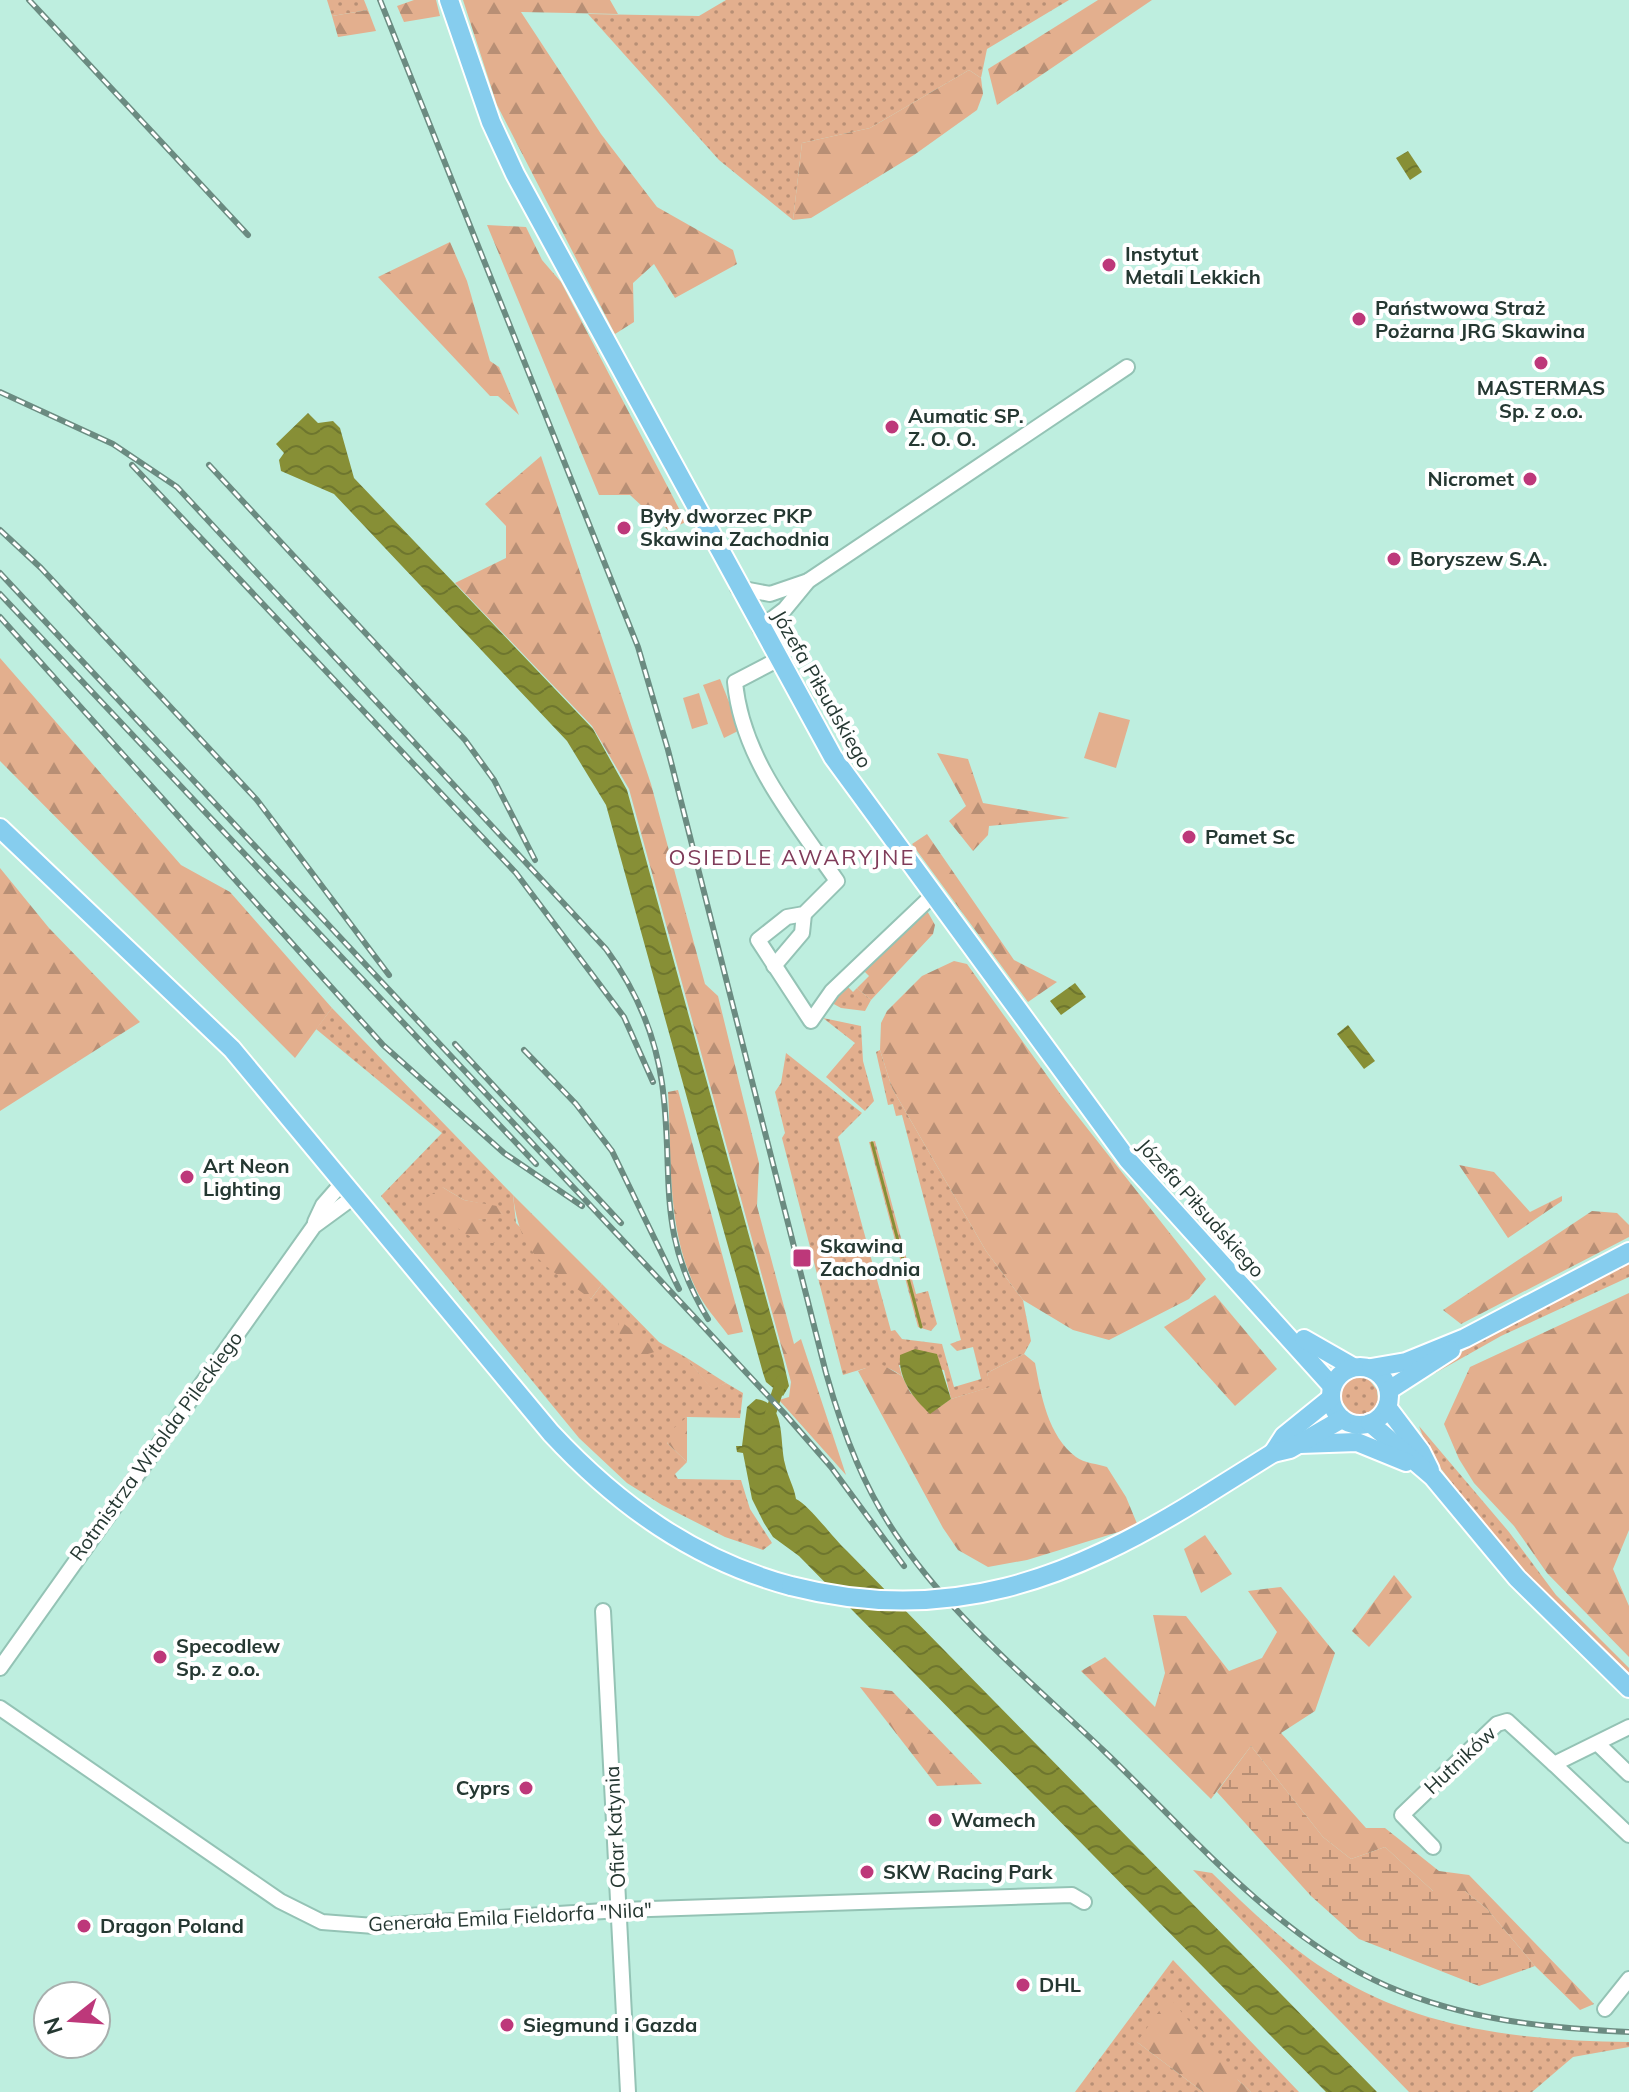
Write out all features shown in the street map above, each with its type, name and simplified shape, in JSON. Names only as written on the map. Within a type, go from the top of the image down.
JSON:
[{"type":"main road","name":"Józefa Piłsudskiego","points":[[449,0],[483,102],[508,159],[777,660],[833,757],[1128,1160],[1181,1223],[1278,1323],[1332,1392]]},
{"type":"main road","points":[[0,828],[232,1049],[551,1433],[599,1482],[636,1512],[690,1546],[733,1567],[791,1586],[848,1597],[901,1601],[966,1596],[1023,1584],[1068,1570],[1130,1541],[1273,1453],[1298,1444],[1342,1419],[1359,1425],[1370,1423],[1388,1398],[1465,1338]]},
{"type":"main road","points":[[1273,1453],[1284,1436],[1332,1392],[1343,1372],[1406,1362],[1465,1338],[1627,1254]]},
{"type":"main road","name":"Józefa Piłsudskiego","points":[[1278,1323],[1321,1352],[1362,1368]]},
{"type":"main road","points":[[1362,1368],[1381,1374],[1388,1398],[1433,1477]]},
{"type":"main road","points":[[1332,1392],[1342,1419]]},
{"type":"main road","points":[[1370,1423],[1433,1477],[1517,1578],[1629,1688]]},
{"type":"main road","points":[[1298,1444],[1346,1441],[1368,1444],[1433,1477]]},
{"type":"street","points":[[751,611],[770,594],[808,581],[1127,367]]},
{"type":"street","points":[[760,628],[785,609],[808,581]]},
{"type":"street","points":[[738,588],[770,594]]},
{"type":"street","points":[[777,660],[735,682],[748,744],[837,881],[804,914],[787,917],[758,940],[811,1021],[832,991],[933,895]]},
{"type":"street","points":[[774,966],[802,933],[804,914]]},
{"type":"street","name":"Rotmistrza Witolda Pileckiego","points":[[0,1668],[314,1226],[350,1188]]},
{"type":"street","name":"Ofiar Katynia","points":[[603,1611],[628,2092]]},
{"type":"street","name":"Generała Emila Fieldorfa \"Nila\"","points":[[0,1708],[280,1901],[322,1922],[374,1926],[620,1910],[1072,1895],[1084,1902]]},
{"type":"street","name":"Hutników","points":[[1433,1847],[1402,1815],[1497,1724],[1507,1721],[1629,1835]]},
{"type":"street","points":[[1554,1764],[1629,1727]]},
{"type":"street","points":[[1598,1744],[1629,1774]]},
{"type":"street","points":[[1605,2009],[1629,1979]]},
{"type":"green space","points":[[327,0],[364,0],[368,10],[332,16]]},
{"type":"green space","points":[[414,0],[436,0],[440,16],[404,22],[397,6]]},
{"type":"green space","points":[[463,0],[610,0],[618,14],[521,12],[601,134],[657,207],[733,250],[737,264],[675,298],[654,264],[633,283],[634,322],[615,334],[497,105]]},
{"type":"green space","points":[[726,0],[1069,0],[987,49],[981,78],[969,70],[870,128],[802,143],[793,220],[719,160],[588,14],[699,16]]},
{"type":"green space","points":[[1098,0],[1152,0],[997,105],[988,69]]},
{"type":"green space","points":[[368,10],[376,31],[338,37],[332,16]]},
{"type":"green space","points":[[969,70],[981,78],[983,94],[977,110],[914,155],[811,218],[793,220],[802,143],[870,128]]},
{"type":"green space","points":[[487,225],[526,227],[542,260],[561,282],[686,522],[668,530],[630,495],[599,495]]},
{"type":"green space","points":[[450,242],[467,281],[490,361],[499,367],[519,415],[498,396],[490,396],[378,277]]},
{"type":"green space","points":[[541,456],[651,784],[705,984],[718,996],[759,1163],[757,1206],[794,1344],[801,1339],[846,1475],[779,1400],[789,1397],[791,1382],[629,789],[592,726],[455,583],[506,558],[506,526],[485,504]]},
{"type":"green space","points":[[0,658],[181,865],[230,892],[332,1008],[295,1058],[0,761]]},
{"type":"green space","points":[[720,679],[740,730],[724,738],[703,685]]},
{"type":"green space","points":[[699,693],[708,724],[692,729],[683,698]]},
{"type":"green space","points":[[1099,712],[1130,720],[1116,768],[1084,758]]},
{"type":"green space","points":[[937,753],[968,759],[983,803],[1070,818],[989,826],[988,835],[973,851],[949,821],[966,806]]},
{"type":"green space","points":[[927,834],[1014,960],[1057,982],[1028,1002],[912,844]]},
{"type":"green space","points":[[0,868],[49,928],[140,1022],[0,1111]]},
{"type":"green space","points":[[925,907],[935,925],[933,934],[871,1000],[857,988],[869,976],[861,968]]},
{"type":"green space","points":[[954,961],[967,964],[1061,1095],[1206,1279],[1189,1299],[1109,1340],[1073,1330],[1023,1300],[986,1251],[892,1088],[880,1050],[881,1023],[887,1011],[922,976]]},
{"type":"green space","points":[[845,984],[853,992],[857,988],[871,1000],[865,1011],[841,1008],[832,1003],[833,996]]},
{"type":"green space","points":[[332,1008],[513,1195],[516,1223],[591,1299],[602,1284],[659,1342],[687,1358],[712,1389],[726,1383],[743,1393],[740,1418],[687,1417],[667,1443],[687,1462],[675,1474],[678,1479],[741,1480],[750,1509],[772,1543],[763,1550],[725,1537],[662,1505],[627,1483],[579,1438],[381,1196],[442,1133],[316,1029]],"holes":[[[442,1187],[464,1200],[497,1207],[503,1215],[477,1220],[497,1243]]]},
{"type":"green space","points":[[823,1018],[861,1026],[863,1061],[874,1101],[865,1111],[826,1077],[855,1043]]},
{"type":"green space","points":[[880,1050],[892,1088],[986,1251],[1023,1300],[1031,1341],[1024,1354],[987,1373],[991,1387],[951,1399],[944,1370],[899,1365],[902,1376],[880,1367],[843,1375],[782,1138],[785,1133],[775,1092],[781,1083],[786,1053],[862,1113],[838,1137],[891,1331],[895,1330],[902,1339],[942,1344],[954,1387],[981,1379],[973,1347],[957,1351],[950,1344],[961,1340],[902,1115],[896,1116],[893,1104],[888,1105],[876,1052]]},
{"type":"green space","points":[[678,1090],[743,1332],[728,1335],[706,1307],[686,1266],[672,1193],[668,1092]]},
{"type":"green space","points":[[875,1141],[916,1294],[928,1291],[937,1324],[931,1331],[918,1327],[869,1142]]},
{"type":"green space","points":[[1459,1165],[1494,1172],[1530,1212],[1562,1196],[1562,1201],[1508,1238]]},
{"type":"green space","points":[[442,1187],[464,1200],[497,1206],[504,1216],[478,1220],[498,1243],[467,1235],[425,1199]]},
{"type":"green space","points":[[513,1195],[602,1284],[591,1299],[537,1258],[522,1233]]},
{"type":"green space","points":[[1592,1211],[1617,1213],[1629,1225],[1629,1237],[1461,1324],[1443,1310]]},
{"type":"green space","points":[[1629,1263],[1629,1277],[1501,1336],[1423,1380],[1420,1377],[1510,1323]]},
{"type":"green space","points":[[1629,1293],[1629,1530],[1613,1569],[1629,1606],[1629,1657],[1547,1573],[1514,1526],[1474,1483],[1459,1459],[1444,1424],[1470,1367]]},
{"type":"green space","points":[[1215,1295],[1277,1369],[1235,1406],[1164,1327]]},
{"type":"green space","points":[[618,1319],[658,1351],[641,1356],[620,1337]]},
{"type":"green space","points":[[1024,1354],[1035,1363],[1047,1414],[1059,1438],[1079,1459],[1107,1467],[1126,1497],[1138,1526],[1027,1560],[988,1567],[958,1550],[943,1528],[858,1371],[879,1363],[902,1376],[910,1392],[930,1413],[951,1399],[990,1387],[987,1373]]},
{"type":"green space","points":[[687,1358],[726,1383],[712,1390]]},
{"type":"green space","points":[[1357,1376],[1367,1377],[1377,1390],[1379,1411],[1373,1417],[1353,1416],[1341,1400],[1343,1384]]},
{"type":"green space","points":[[687,1417],[687,1462],[667,1443],[674,1428]]},
{"type":"green space","points":[[1419,1426],[1509,1532],[1556,1595],[1629,1668],[1629,1679],[1522,1574],[1429,1453]]},
{"type":"green space","points":[[1205,1535],[1232,1574],[1201,1593],[1184,1549]]},
{"type":"green space","points":[[1394,1575],[1412,1597],[1369,1647],[1352,1631]]},
{"type":"green space","points":[[1281,1587],[1335,1653],[1315,1711],[1281,1733],[1366,1828],[1385,1828],[1439,1871],[1469,1875],[1594,2004],[1580,2010],[1535,1966],[1487,1909],[1465,1891],[1433,1891],[1385,1847],[1351,1859],[1323,1837],[1251,1746],[1211,1799],[1081,1671],[1105,1657],[1155,1707],[1165,1673],[1153,1615],[1186,1616],[1229,1671],[1262,1658],[1277,1632],[1248,1591]]},
{"type":"green space","points":[[860,1687],[892,1691],[982,1784],[937,1786]]},
{"type":"green space","points":[[1251,1746],[1323,1837],[1351,1859],[1385,1847],[1433,1891],[1465,1891],[1487,1909],[1535,1966],[1479,1986],[1359,1939],[1311,1896],[1217,1792]]},
{"type":"green space","points":[[1193,1870],[1212,1873],[1270,1928],[1317,1964],[1368,1994],[1403,2009],[1477,2029],[1553,2039],[1629,2042],[1629,2047],[1573,2057],[1532,2092],[1409,2092]]},
{"type":"green space","points":[[1173,1960],[1299,2092],[1251,2092],[1238,2080],[1137,2042],[1203,2092],[1075,2092]]},
{"type":"green space","points":[[1169,1997],[1251,2092],[1203,2092],[1137,2042]]},
{"type":"water","points":[[1408,151],[1422,172],[1410,180],[1396,158]]},
{"type":"water","points":[[308,413],[318,423],[333,421],[340,428],[354,478],[593,729],[627,790],[783,1360],[789,1386],[783,1396],[766,1382],[763,1373],[606,805],[567,741],[334,494],[281,471],[279,460],[284,453],[276,444]]},
{"type":"water","points":[[1075,983],[1086,997],[1061,1015],[1050,1001]]},
{"type":"water","points":[[1348,1025],[1375,1061],[1364,1069],[1337,1034]]},
{"type":"water","points":[[915,1349],[937,1354],[951,1399],[930,1414],[913,1395],[901,1372],[900,1355]]},
{"type":"water","points":[[756,1399],[766,1402],[777,1416],[785,1464],[796,1499],[1377,2092],[1326,2092],[799,1556],[773,1537],[752,1499],[743,1453],[737,1452],[736,1446],[742,1446],[747,1407]]},
{"type":"waterway","points":[[872,1143],[921,1327]]},
{"type":"waterway","points":[[768,1421],[781,1381]]},
{"type":"railway","points":[[29,0],[248,235]]},
{"type":"railway","points":[[380,0],[638,647],[668,750],[826,1373],[856,1461],[889,1524],[947,1600],[998,1652],[1236,1881],[1308,1940],[1387,1986],[1446,2007],[1536,2025],[1629,2032]]},
{"type":"railway","points":[[0,392],[113,444],[177,487],[606,949],[635,996],[655,1047],[662,1083],[673,1230],[691,1287],[708,1319]]},
{"type":"railway","points":[[132,465],[516,873],[624,1017],[653,1082]]},
{"type":"railway","points":[[209,465],[465,740],[494,780],[535,860]]},
{"type":"railway","points":[[0,530],[41,568],[257,800],[389,975]]},
{"type":"railway","points":[[0,573],[784,1413],[831,1467],[904,1566]]},
{"type":"railway","points":[[0,594],[536,1164]]},
{"type":"railway","points":[[0,617],[383,1045],[504,1153],[582,1206]]},
{"type":"railway","points":[[455,1044],[621,1223]]},
{"type":"railway","points":[[524,1050],[576,1104],[612,1151],[679,1289]]},
{"type":"place","name":"Instytut Metali Lekkich","points":[[1109,265]]},
{"type":"place","name":"Państwowa Straż Pożarna JRG Skawina","points":[[1359,319]]},
{"type":"place","name":"MASTERMAS Sp. z o.o.","points":[[1541,363]]},
{"type":"place","name":"Aumatic SP. Z. O. O.","points":[[892,427]]},
{"type":"place","name":"Nicromet","points":[[1530,479]]},
{"type":"place","name":"Były dworzec PKP Skawina Zachodnia","points":[[624,528]]},
{"type":"place","name":"Boryszew S.A.","points":[[1394,559]]},
{"type":"place","name":"Pamet Sc","points":[[1189,837]]},
{"type":"place","name":"Art Neon Lighting","points":[[187,1177]]},
{"type":"place","name":"Skawina Zachodnia","points":[[802,1258]]},
{"type":"place","name":"Specodlew Sp. z o.o.","points":[[160,1657]]},
{"type":"place","name":"Cyprs","points":[[526,1788]]},
{"type":"place","name":"Wamech","points":[[935,1820]]},
{"type":"place","name":"SKW Racing Park","points":[[867,1872]]},
{"type":"place","name":"Dragon Poland","points":[[84,1926]]},
{"type":"place","name":"DHL","points":[[1023,1985]]},
{"type":"place","name":"Siegmund i Gazda","points":[[507,2025]]},
{"type":"district","name":"OSIEDLE AWARYJNE","points":[[792,857]]}]
